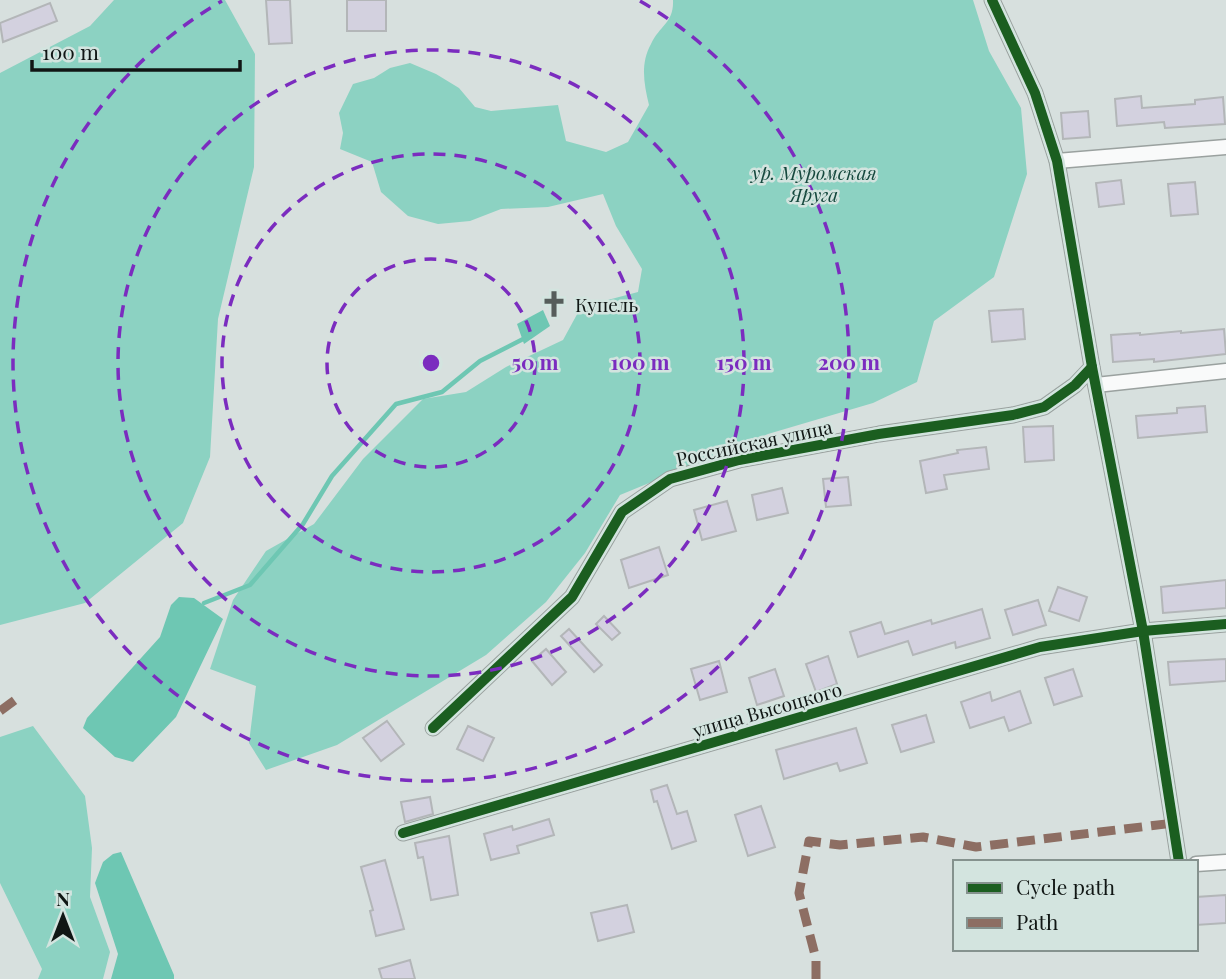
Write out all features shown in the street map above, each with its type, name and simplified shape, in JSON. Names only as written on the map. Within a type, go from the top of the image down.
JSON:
[{"type":"street","points":[[992,0],[1035,93],[1057,161],[1092,368],[1143,631],[1179,860]]},
{"type":"street","points":[[1057,161],[1226,147]]},
{"type":"street","name":"Российская улица","points":[[433,727],[572,597],[622,512],[670,479],[739,460],[879,434],[1013,415],[1044,407],[1075,385],[1092,368]]},
{"type":"street","points":[[1096,385],[1226,372]]},
{"type":"street","name":"улица Высоцкого","points":[[403,833],[1040,647],[1143,631],[1226,624]]},
{"type":"street","points":[[1198,864],[1226,862]]},
{"type":"green space","points":[[114,0],[225,0],[255,54],[254,167],[218,319],[210,457],[183,523],[85,603],[0,625],[0,73],[90,26]]},
{"type":"green space","name":"ур. Муромская Яруга","points":[[673,0],[973,0],[989,51],[1021,108],[1027,174],[994,277],[934,321],[917,382],[873,403],[768,434],[620,495],[585,553],[546,602],[486,655],[337,745],[266,770],[249,743],[256,686],[210,669],[233,600],[266,551],[314,524],[363,459],[423,399],[466,392],[506,367],[563,340],[581,307],[638,292],[642,269],[616,226],[603,194],[548,207],[501,209],[470,221],[438,224],[408,216],[381,192],[372,162],[340,149],[343,133],[339,113],[353,84],[374,78],[390,68],[410,63],[459,88],[475,107],[491,111],[558,105],[566,141],[606,152],[628,142],[649,105],[645,59],[671,14]]},
{"type":"green space","points":[[33,726],[85,796],[92,848],[90,897],[110,952],[103,979],[38,979],[42,969],[0,883],[0,737]]},
{"type":"shaded area","points":[[543,310],[550,326],[524,344],[517,324]]},
{"type":"shaded area","points":[[179,597],[194,598],[223,619],[176,717],[133,762],[115,757],[83,728],[87,718],[160,637],[171,605]]},
{"type":"shaded area","points":[[121,852],[174,979],[111,979],[118,954],[95,883],[103,862],[113,854]]},
{"type":"building","points":[[266,0],[290,0],[292,43],[269,44]]},
{"type":"building","points":[[347,0],[386,0],[386,31],[347,31]]},
{"type":"building","points":[[50,3],[57,21],[3,42],[0,23]]},
{"type":"building","points":[[1141,96],[1142,108],[1195,104],[1195,100],[1223,97],[1225,124],[1165,128],[1164,122],[1117,126],[1115,99]]},
{"type":"building","points":[[1088,111],[1090,137],[1063,139],[1061,113]]},
{"type":"building","points":[[1121,180],[1124,204],[1099,207],[1096,183]]},
{"type":"building","points":[[1195,182],[1198,214],[1171,216],[1168,184]]},
{"type":"building","points":[[1023,309],[1025,339],[992,342],[989,311]]},
{"type":"building","points":[[1224,329],[1226,354],[1154,362],[1154,359],[1113,362],[1111,335]]},
{"type":"building","points":[[1205,406],[1207,432],[1138,438],[1136,416],[1177,413],[1177,408]]},
{"type":"building","points":[[1053,426],[1054,460],[1025,462],[1023,427]]},
{"type":"building","points":[[986,447],[989,469],[944,475],[947,489],[926,493],[920,461],[958,453],[957,450]]},
{"type":"building","points":[[848,477],[851,505],[826,507],[823,479]]},
{"type":"building","points":[[782,488],[788,513],[757,520],[752,495]]},
{"type":"building","points":[[727,501],[736,531],[702,540],[694,510]]},
{"type":"building","points":[[659,547],[668,575],[629,588],[621,560]]},
{"type":"building","points":[[1226,580],[1226,608],[1163,613],[1161,587]]},
{"type":"building","points":[[1058,587],[1087,597],[1079,621],[1049,611]]},
{"type":"building","points":[[1038,600],[1046,625],[1013,635],[1005,610]]},
{"type":"building","points":[[982,609],[990,638],[956,648],[955,642],[913,655],[908,641],[858,657],[850,632],[881,622],[885,634]]},
{"type":"building","points":[[604,616],[620,633],[612,640],[596,624]]},
{"type":"building","points":[[569,629],[602,665],[594,672],[561,636]]},
{"type":"building","points":[[546,649],[566,672],[552,685],[532,661]]},
{"type":"building","points":[[828,656],[837,684],[816,692],[806,664]]},
{"type":"building","points":[[1226,659],[1226,681],[1170,685],[1168,662]]},
{"type":"building","points":[[719,661],[727,692],[700,700],[691,669]]},
{"type":"building","points":[[775,669],[784,696],[757,705],[749,678]]},
{"type":"building","points":[[1073,669],[1082,696],[1054,705],[1045,678]]},
{"type":"building","points":[[1020,691],[1031,723],[1009,731],[1004,717],[970,728],[961,702],[990,692],[992,701]]},
{"type":"building","points":[[926,715],[934,742],[901,752],[892,725]]},
{"type":"building","points":[[387,721],[404,744],[381,761],[363,738]]},
{"type":"building","points":[[468,726],[494,738],[483,761],[457,749]]},
{"type":"building","points":[[856,728],[867,763],[840,771],[837,763],[784,779],[776,750]]},
{"type":"building","points":[[667,785],[677,814],[687,811],[696,841],[672,849],[651,790]]},
{"type":"building","points":[[430,797],[433,814],[405,822],[401,802]]},
{"type":"building","points":[[761,806],[775,847],[748,856],[735,815]]},
{"type":"building","points":[[549,819],[554,835],[517,846],[519,853],[491,860],[484,834],[512,826],[513,830]]},
{"type":"building","points":[[449,836],[458,895],[431,900],[423,857],[418,858],[415,843]]},
{"type":"building","points":[[385,860],[404,929],[376,936],[370,911],[373,910],[361,867]]},
{"type":"building","points":[[1226,895],[1226,923],[1198,925],[1198,897]]},
{"type":"building","points":[[627,905],[634,932],[598,941],[591,913]]},
{"type":"building","points":[[410,960],[415,979],[382,979],[379,969]]},
{"type":"waterway","points":[[204,603],[250,585],[303,524],[332,476],[396,404],[442,392],[480,361],[527,337]]},
{"type":"marked path","points":[[0,711],[15,700]]},
{"type":"marked path","points":[[816,979],[816,959],[799,893],[809,841],[840,845],[923,837],[976,847],[1174,823]]},
{"type":"cycle path","points":[[992,0],[1035,93],[1057,161],[1092,367],[1143,631],[1179,860]]},
{"type":"cycle path","points":[[433,728],[572,597],[622,512],[670,479],[739,460],[879,434],[1013,415],[1044,407],[1075,385],[1092,367]]},
{"type":"cycle path","points":[[403,833],[1040,647],[1143,631],[1226,624]]},
{"type":"place","name":"Купель","points":[[554,304]]}]
